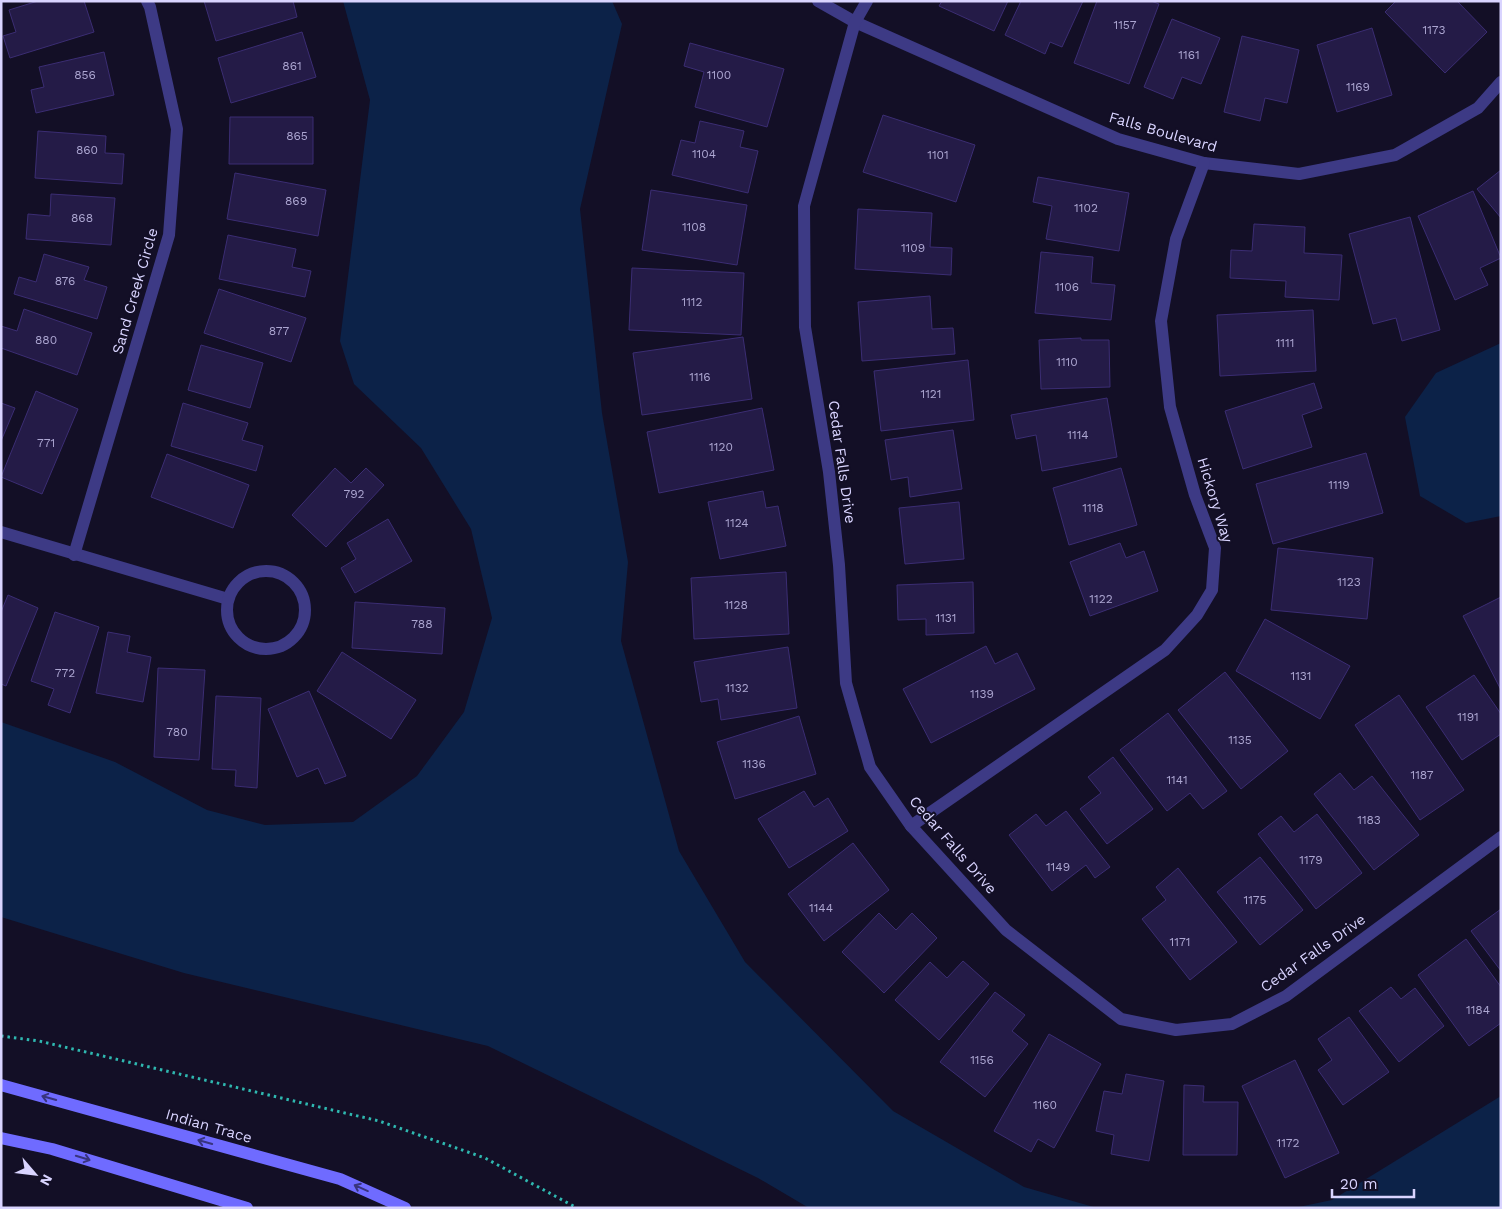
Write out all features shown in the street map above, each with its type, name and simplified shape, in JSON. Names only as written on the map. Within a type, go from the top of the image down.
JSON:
[{"type":"main road","name":"Indian Trace","points":[[1,1085],[340,1179],[405,1208]]},
{"type":"main road","points":[[1,1138],[52,1149],[247,1208]]},
{"type":"street","name":"Sand Creek Circle","points":[[74,554],[169,236],[177,129],[150,7],[146,1]]},
{"type":"street","name":"Falls Boulevard","points":[[818,1],[855,22],[1118,139],[1204,163],[1299,174],[1395,155],[1478,108],[1501,82]]},
{"type":"street","name":"Cedar Falls Drive","points":[[867,1],[855,22],[804,206],[805,327],[829,472],[839,565],[846,683],[870,767],[911,826],[1006,930],[1121,1019],[1176,1030],[1232,1024],[1286,996],[1501,836]]},
{"type":"street","name":"Hickory Way","points":[[911,826],[1166,650],[1197,615],[1212,590],[1215,548],[1195,495],[1170,407],[1161,321],[1176,239],[1204,163]]},
{"type":"street","points":[[1,532],[228,599]]},
{"type":"street","points":[[278,572],[298,586],[304,597],[306,610],[304,622],[298,633],[284,645],[267,650],[254,648],[243,643],[234,634],[226,611],[228,599],[234,588],[253,573],[278,572]]},
{"type":"path","points":[[1,1036],[39,1041],[379,1121],[485,1158],[578,1208]]},
{"type":"water","points":[[343,1],[612,1],[622,24],[580,209],[602,413],[628,562],[621,641],[679,851],[745,962],[893,1111],[1024,1187],[1097,1208],[809,1208],[758,1178],[488,1046],[184,973],[1,917],[1,722],[115,762],[207,810],[265,825],[353,822],[417,776],[464,712],[492,618],[471,529],[421,448],[354,384],[340,341],[370,100]]},
{"type":"water","points":[[1501,343],[1501,516],[1466,523],[1420,496],[1405,417],[1436,373]]},
{"type":"water","points":[[1501,1096],[1501,1208],[1294,1208],[1332,1200]]},
{"type":"building","points":[[38,1],[84,1],[94,32],[10,58],[3,36],[16,32],[9,10]]},
{"type":"building","points":[[204,1],[293,1],[297,17],[216,41]]},
{"type":"building","points":[[942,1],[1008,1],[994,31],[939,6]]},
{"type":"building","points":[[1021,1],[1083,1],[1062,47],[1050,42],[1045,54],[1005,35]]},
{"type":"building","points":[[1097,1],[1151,1],[1159,4],[1129,84],[1074,63]]},
{"type":"building","points":[[1396,1],[1457,1],[1487,32],[1445,73],[1385,12]]},
{"type":"building","points":[[1172,19],[1220,38],[1201,84],[1182,77],[1173,99],[1144,87]]},
{"type":"building","points":[[1372,28],[1392,95],[1337,112],[1317,45]]},
{"type":"building","points":[[302,32],[316,77],[231,103],[218,58]]},
{"type":"building","points":[[1242,36],[1299,50],[1287,103],[1265,98],[1260,121],[1224,112]]},
{"type":"building","points":[[690,43],[784,69],[767,127],[695,107],[704,72],[684,66]]},
{"type":"building","points":[[104,52],[114,95],[36,113],[31,90],[44,87],[39,67]]},
{"type":"building","points":[[883,115],[975,145],[956,202],[863,172]]},
{"type":"building","points":[[230,117],[313,117],[313,164],[229,164]]},
{"type":"building","points":[[700,121],[744,131],[740,147],[758,151],[748,193],[672,175],[681,140],[695,143]]},
{"type":"building","points":[[38,131],[106,136],[105,153],[124,154],[122,184],[35,178]]},
{"type":"building","points":[[1501,170],[1501,218],[1477,189]]},
{"type":"building","points":[[235,173],[326,190],[318,236],[227,219]]},
{"type":"building","points":[[1038,177],[1129,193],[1119,251],[1046,239],[1052,206],[1033,202]]},
{"type":"building","points":[[651,190],[747,205],[737,265],[642,250]]},
{"type":"building","points":[[1473,191],[1501,258],[1480,268],[1488,285],[1455,300],[1418,216]]},
{"type":"building","points":[[51,194],[115,198],[111,245],[26,239],[28,214],[50,216]]},
{"type":"building","points":[[858,209],[932,213],[930,247],[952,248],[951,275],[855,269]]},
{"type":"building","points":[[1410,217],[1440,330],[1402,341],[1396,318],[1373,324],[1349,234]]},
{"type":"building","points":[[1254,224],[1305,227],[1304,253],[1342,255],[1339,300],[1285,297],[1286,281],[1230,278],[1231,250],[1252,251]]},
{"type":"building","points":[[228,235],[296,249],[292,267],[311,271],[305,297],[219,279]]},
{"type":"building","points":[[1041,252],[1093,257],[1091,283],[1115,285],[1111,320],[1035,313]]},
{"type":"building","points":[[44,254],[89,267],[84,280],[107,287],[97,319],[14,294],[19,277],[36,282]]},
{"type":"building","points":[[632,268],[744,273],[741,335],[629,330]]},
{"type":"building","points":[[219,289],[306,318],[291,362],[204,333]]},
{"type":"building","points":[[930,296],[932,329],[953,328],[955,354],[862,361],[858,302]]},
{"type":"building","points":[[24,309],[92,333],[77,375],[1,348],[1,326],[17,331]]},
{"type":"building","points":[[1313,310],[1316,371],[1220,376],[1217,315]]},
{"type":"building","points":[[743,337],[752,399],[642,415],[633,353]]},
{"type":"building","points":[[1081,338],[1081,340],[1109,340],[1110,387],[1041,389],[1039,340]]},
{"type":"building","points":[[201,345],[263,363],[250,408],[188,390]]},
{"type":"building","points":[[968,360],[974,420],[881,431],[874,371]]},
{"type":"building","points":[[1314,383],[1322,408],[1302,415],[1312,447],[1243,469],[1225,411]]},
{"type":"building","points":[[36,391],[78,409],[42,494],[1,477]]},
{"type":"building","points":[[1107,398],[1117,457],[1042,471],[1036,435],[1016,439],[1011,415]]},
{"type":"building","points":[[1,403],[15,408],[1,441]]},
{"type":"building","points":[[183,403],[248,423],[242,440],[263,446],[256,471],[171,446]]},
{"type":"building","points":[[762,408],[774,470],[659,493],[647,432]]},
{"type":"building","points":[[953,430],[962,489],[910,497],[908,477],[891,480],[885,440]]},
{"type":"building","points":[[1366,453],[1383,513],[1273,544],[1256,484]]},
{"type":"building","points":[[167,454],[249,485],[233,528],[151,497]]},
{"type":"building","points":[[335,468],[351,483],[366,468],[384,485],[326,547],[292,515]]},
{"type":"building","points":[[1121,468],[1137,525],[1069,545],[1053,488]]},
{"type":"building","points":[[763,491],[766,508],[778,506],[786,546],[720,559],[708,502]]},
{"type":"building","points":[[959,502],[964,559],[905,564],[899,508]]},
{"type":"building","points":[[388,519],[412,561],[355,593],[341,568],[356,559],[347,543]]},
{"type":"building","points":[[1120,543],[1126,558],[1144,551],[1158,591],[1090,616],[1070,562]]},
{"type":"building","points":[[1278,548],[1373,558],[1367,619],[1271,610]]},
{"type":"building","points":[[786,572],[789,634],[694,639],[691,578]]},
{"type":"building","points":[[973,582],[974,633],[926,635],[926,619],[898,620],[897,585]]},
{"type":"building","points":[[8,595],[38,608],[6,686],[1,684],[1,612]]},
{"type":"building","points":[[1501,597],[1501,690],[1463,616]]},
{"type":"building","points":[[355,602],[445,608],[442,654],[352,648]]},
{"type":"building","points":[[55,612],[99,627],[70,713],[48,705],[54,689],[31,681]]},
{"type":"building","points":[[1265,619],[1350,666],[1320,719],[1236,671]]},
{"type":"building","points":[[108,632],[130,636],[127,652],[151,657],[143,702],[96,693]]},
{"type":"building","points":[[986,646],[995,664],[1017,653],[1035,689],[931,743],[903,689]]},
{"type":"building","points":[[788,647],[797,708],[721,720],[718,699],[701,702],[694,662]]},
{"type":"building","points":[[342,652],[416,700],[391,739],[317,691]]},
{"type":"building","points":[[158,668],[205,670],[199,760],[154,757]]},
{"type":"building","points":[[1225,672],[1288,751],[1241,789],[1178,710]]},
{"type":"building","points":[[1474,675],[1501,714],[1501,734],[1462,760],[1426,707]]},
{"type":"building","points":[[309,691],[346,776],[325,784],[318,768],[297,777],[268,709]]},
{"type":"building","points":[[1399,695],[1464,790],[1420,820],[1355,725]]},
{"type":"building","points":[[216,696],[261,698],[257,788],[235,786],[236,770],[212,769]]},
{"type":"building","points":[[1168,713],[1227,791],[1203,809],[1190,793],[1167,811],[1120,750]]},
{"type":"building","points":[[799,716],[816,774],[735,799],[717,742]]},
{"type":"building","points":[[1113,757],[1153,809],[1107,844],[1080,809],[1101,793],[1088,777]]},
{"type":"building","points":[[1340,773],[1354,790],[1372,776],[1419,835],[1374,870],[1314,794]]},
{"type":"building","points":[[804,791],[814,807],[828,798],[848,831],[789,868],[758,819]]},
{"type":"building","points":[[1066,811],[1110,867],[1095,878],[1086,865],[1052,891],[1009,835],[1036,814],[1046,826]]},
{"type":"building","points":[[1317,814],[1362,873],[1316,909],[1258,834],[1281,816],[1294,832]]},
{"type":"building","points":[[853,843],[889,890],[824,941],[788,894]]},
{"type":"building","points":[[1260,857],[1303,910],[1260,945],[1217,892]]},
{"type":"building","points":[[1178,868],[1237,942],[1190,980],[1142,919],[1166,900],[1156,887]]},
{"type":"building","points":[[1501,909],[1501,971],[1471,931]]},
{"type":"building","points":[[879,913],[896,930],[912,913],[937,938],[884,993],[842,952]]},
{"type":"building","points":[[1466,939],[1501,987],[1501,1023],[1469,1046],[1418,975]]},
{"type":"building","points":[[963,961],[989,984],[939,1040],[895,1000],[930,962],[947,978]]},
{"type":"building","points":[[1391,987],[1401,999],[1415,988],[1444,1026],[1399,1062],[1359,1011]]},
{"type":"building","points":[[995,992],[1025,1015],[1012,1031],[1028,1044],[985,1097],[940,1062]]},
{"type":"building","points":[[1349,1017],[1389,1072],[1343,1105],[1318,1070],[1332,1060],[1318,1039]]},
{"type":"building","points":[[1049,1034],[1101,1064],[1054,1148],[1038,1139],[1031,1152],[994,1131]]},
{"type":"building","points":[[1295,1060],[1339,1153],[1285,1178],[1242,1086]]},
{"type":"building","points":[[1126,1074],[1164,1081],[1149,1161],[1111,1154],[1114,1135],[1096,1131],[1104,1091],[1122,1094]]},
{"type":"building","points":[[1184,1085],[1204,1086],[1203,1102],[1238,1102],[1237,1155],[1183,1155]]}]
